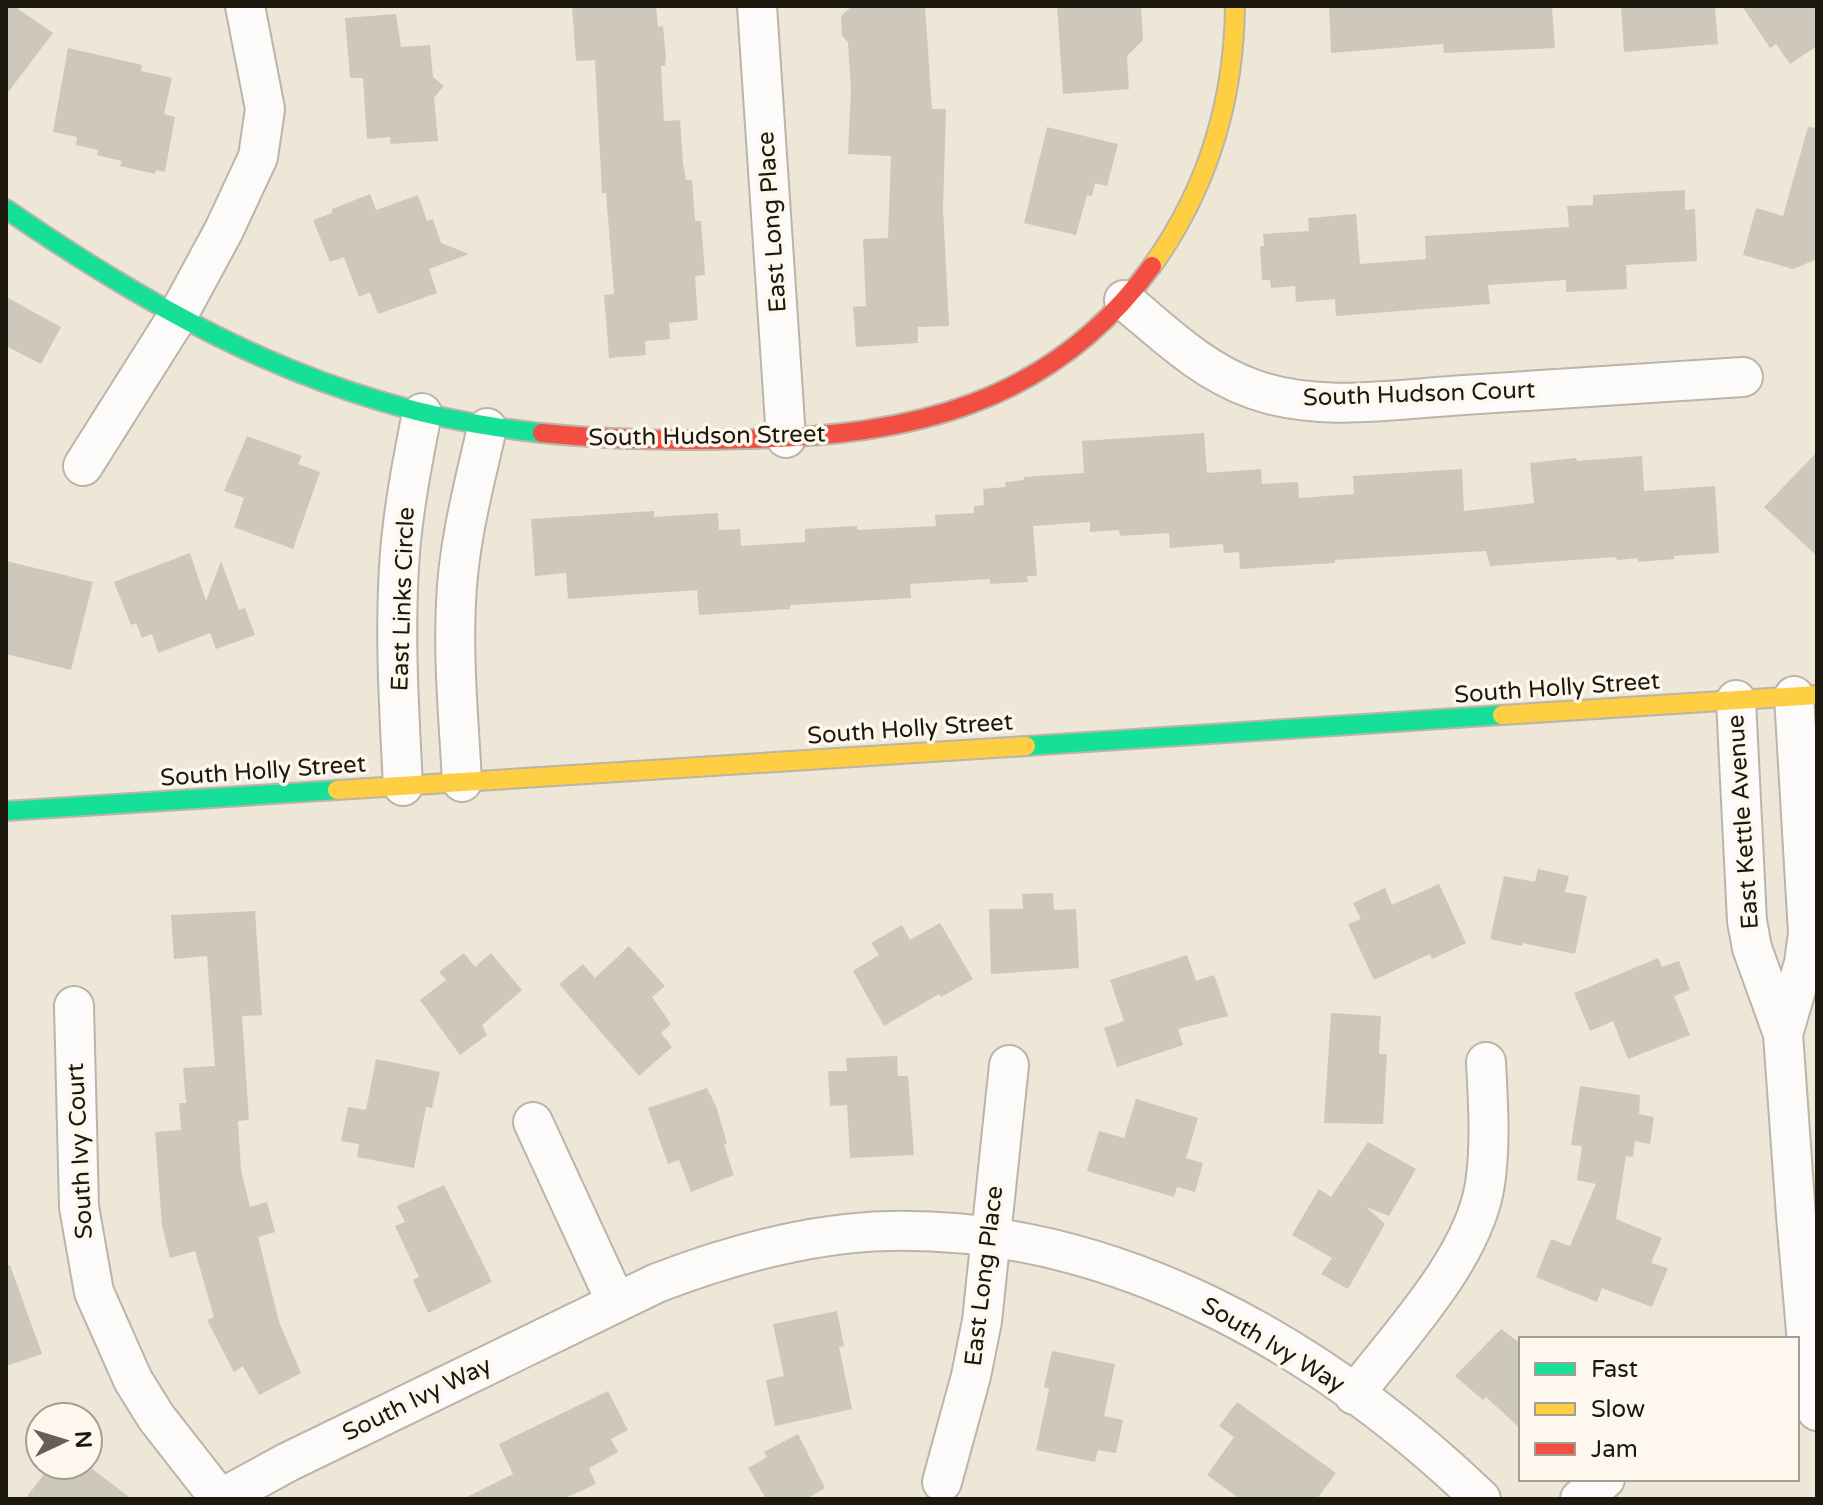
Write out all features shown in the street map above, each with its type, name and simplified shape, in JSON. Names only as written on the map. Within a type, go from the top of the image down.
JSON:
[{"type":"main road","points":[[1124,300],[1181,224],[1220,133],[1231,85],[1235,6]]},
{"type":"main road","name":"South Hudson Street","points":[[6,209],[81,262],[177,317],[296,374],[422,413],[487,428],[587,439],[640,442],[849,434],[903,426],[942,416],[983,401],[1023,381],[1092,333],[1124,300]]},
{"type":"main road","name":"South Holly Street","points":[[6,811],[1805,696]]},
{"type":"street","points":[[83,466],[177,317],[224,230],[258,157],[265,109],[245,6]]},
{"type":"street","name":"East Long Place","points":[[757,6],[786,438]]},
{"type":"street","name":"South Hudson Court","points":[[1124,300],[1192,358],[1221,376],[1255,390],[1293,399],[1332,402],[1401,399],[1743,377]]},
{"type":"street","name":"East Links Circle","points":[[403,786],[398,687],[400,552],[422,413]]},
{"type":"street","points":[[462,782],[456,684],[456,602],[464,530],[487,428]]},
{"type":"street","name":"East Kettle Avenue","points":[[1783,1034],[1804,963],[1808,933],[1805,696]]},
{"type":"street","name":"East Kettle Avenue","points":[[1736,700],[1747,921],[1752,948],[1783,1034],[1808,1354],[1817,1410]]},
{"type":"street","name":"South Ivy Court","points":[[74,1006],[79,1207],[94,1292],[133,1380],[156,1417],[220,1499]]},
{"type":"street","points":[[1354,1395],[1453,1264],[1474,1222],[1485,1185],[1489,1133],[1486,1062]]},
{"type":"street","name":"East Long Place","points":[[942,1482],[971,1376],[982,1321],[1009,1065]]},
{"type":"street","points":[[533,1122],[616,1302]]},
{"type":"street","name":"South Ivy Way","points":[[220,1499],[288,1462],[616,1302],[703,1266],[794,1243],[887,1231],[990,1238],[1050,1248],[1095,1259],[1183,1292],[1235,1317],[1306,1361],[1415,1439],[1481,1499]]},
{"type":"street","points":[[1580,1499],[1602,1481]]},
{"type":"building","points":[[6,6],[14,6],[53,33],[6,95]]},
{"type":"building","points":[[572,6],[656,6],[658,27],[663,26],[666,58],[665,66],[661,66],[664,121],[680,120],[686,180],[692,180],[695,221],[701,221],[705,275],[695,276],[698,320],[669,323],[670,339],[645,341],[646,355],[609,358],[604,295],[614,294],[606,193],[602,193],[595,60],[576,61]]},
{"type":"building","points":[[852,6],[925,6],[932,109],[946,109],[943,209],[949,326],[918,327],[918,343],[856,347],[853,307],[866,306],[863,239],[888,238],[891,156],[848,154],[851,90],[848,43],[842,35],[841,16]]},
{"type":"building","points":[[1057,6],[1141,6],[1143,40],[1127,56],[1129,89],[1063,94]]},
{"type":"building","points":[[1329,6],[1552,6],[1555,48],[1444,53],[1443,44],[1331,53]]},
{"type":"building","points":[[1621,6],[1715,6],[1718,44],[1624,52]]},
{"type":"building","points":[[1742,6],[1817,6],[1817,46],[1790,64],[1776,44],[1770,48]]},
{"type":"building","points":[[396,14],[401,47],[430,45],[433,77],[444,86],[434,98],[438,141],[391,144],[390,137],[367,139],[363,78],[350,78],[345,18]]},
{"type":"building","points":[[68,48],[142,65],[141,71],[172,78],[164,114],[175,117],[165,172],[156,170],[155,174],[120,166],[122,161],[97,155],[98,150],[76,145],[77,137],[53,132]]},
{"type":"building","points":[[1047,127],[1118,144],[1107,186],[1095,183],[1092,196],[1087,195],[1076,235],[1024,223]]},
{"type":"building","points":[[1808,127],[1817,128],[1817,259],[1793,269],[1743,255],[1756,208],[1783,216]]},
{"type":"building","points":[[1685,190],[1685,210],[1695,209],[1697,261],[1626,265],[1627,289],[1566,292],[1566,280],[1488,285],[1490,304],[1336,316],[1335,299],[1296,302],[1295,286],[1271,288],[1270,280],[1262,280],[1260,246],[1264,246],[1263,234],[1309,231],[1308,218],[1356,214],[1360,264],[1426,259],[1425,236],[1569,227],[1567,206],[1593,205],[1593,195]]},
{"type":"building","points":[[370,194],[376,210],[418,195],[427,221],[433,219],[441,243],[469,254],[429,269],[437,293],[378,314],[370,292],[359,297],[344,257],[330,262],[313,220]]},
{"type":"building","points":[[6,297],[61,327],[41,364],[6,346]]},
{"type":"building","points":[[1204,433],[1207,473],[1261,469],[1262,484],[1298,482],[1299,498],[1354,494],[1353,476],[1462,469],[1464,511],[1534,503],[1530,463],[1642,456],[1644,491],[1715,486],[1719,553],[1638,562],[1638,558],[1617,560],[1616,557],[1490,566],[1486,551],[1240,569],[1239,552],[1224,553],[1223,544],[1170,548],[1169,533],[1120,536],[1119,530],[1090,532],[1090,522],[1033,526],[1037,576],[1027,576],[1028,582],[990,584],[990,579],[910,584],[911,598],[790,605],[790,609],[699,615],[697,590],[568,599],[566,573],[535,576],[531,519],[654,511],[654,517],[718,513],[719,530],[740,529],[741,546],[805,542],[805,529],[936,526],[935,515],[974,513],[974,506],[984,505],[983,489],[1006,487],[1005,482],[1024,480],[1024,477],[1084,473],[1082,441]]},
{"type":"building","points":[[247,436],[302,456],[298,464],[320,472],[293,549],[234,527],[244,498],[224,491]]},
{"type":"building","points":[[1817,452],[1817,556],[1764,507]]},
{"type":"building","points":[[190,553],[206,601],[221,561],[239,610],[245,608],[255,635],[216,649],[210,633],[158,653],[152,634],[142,638],[136,623],[131,625],[114,582]]},
{"type":"building","points":[[6,561],[93,582],[71,670],[6,654]]},
{"type":"building","points":[[1538,869],[1569,876],[1565,892],[1587,896],[1575,954],[1490,939],[1504,876],[1535,882]]},
{"type":"building","points":[[1439,884],[1466,943],[1432,959],[1430,954],[1374,980],[1348,924],[1361,919],[1353,903],[1385,888],[1392,905]]},
{"type":"building","points":[[1053,893],[1054,910],[1076,909],[1079,968],[991,974],[989,909],[1023,909],[1022,894]]},
{"type":"building","points":[[255,911],[262,1015],[242,1016],[249,1120],[238,1121],[241,1170],[250,1207],[267,1202],[275,1232],[258,1237],[279,1322],[301,1373],[259,1395],[243,1366],[234,1372],[207,1320],[214,1317],[195,1251],[170,1258],[162,1226],[155,1132],[181,1130],[179,1103],[186,1103],[183,1068],[215,1066],[207,956],[174,959],[171,915]]},
{"type":"building","points":[[940,923],[973,979],[941,997],[939,994],[884,1026],[853,971],[879,955],[871,943],[902,925],[910,940]]},
{"type":"building","points":[[629,946],[665,986],[652,997],[671,1024],[661,1033],[672,1047],[639,1076],[559,984],[583,964],[595,978]]},
{"type":"building","points":[[464,953],[475,967],[491,953],[522,990],[482,1025],[487,1035],[460,1055],[420,1000],[446,980],[439,972]]},
{"type":"building","points":[[1187,955],[1196,981],[1214,975],[1228,1016],[1178,1029],[1183,1045],[1117,1067],[1104,1028],[1124,1021],[1110,980]]},
{"type":"building","points":[[1658,958],[1662,967],[1679,961],[1690,990],[1674,996],[1690,1035],[1628,1059],[1613,1021],[1590,1031],[1574,993]]},
{"type":"building","points":[[1331,1013],[1381,1016],[1379,1054],[1387,1054],[1383,1124],[1324,1123]]},
{"type":"building","points":[[897,1056],[898,1076],[908,1076],[914,1155],[850,1158],[847,1105],[830,1106],[828,1071],[847,1071],[846,1058]]},
{"type":"building","points":[[376,1059],[440,1072],[432,1108],[426,1107],[414,1168],[357,1157],[359,1144],[341,1141],[348,1107],[366,1110]]},
{"type":"building","points":[[1580,1086],[1640,1095],[1639,1114],[1654,1117],[1650,1144],[1635,1141],[1633,1157],[1626,1156],[1616,1219],[1662,1238],[1651,1263],[1668,1268],[1652,1307],[1602,1288],[1597,1302],[1536,1277],[1551,1239],[1570,1246],[1596,1184],[1577,1180],[1582,1146],[1571,1145]]},
{"type":"building","points":[[707,1088],[716,1106],[734,1175],[691,1192],[679,1160],[668,1164],[648,1108]]},
{"type":"building","points":[[1136,1099],[1198,1118],[1186,1158],[1203,1163],[1195,1192],[1177,1187],[1174,1197],[1087,1171],[1099,1131],[1124,1138]]},
{"type":"building","points":[[1368,1142],[1416,1169],[1389,1216],[1366,1207],[1385,1224],[1348,1289],[1321,1274],[1332,1258],[1292,1235],[1319,1189],[1331,1197]]},
{"type":"building","points":[[444,1185],[492,1282],[428,1313],[413,1280],[419,1277],[395,1226],[405,1222],[397,1206]]},
{"type":"building","points":[[6,1265],[10,1265],[42,1354],[6,1366]]},
{"type":"building","points":[[837,1311],[844,1346],[839,1347],[852,1409],[775,1426],[766,1380],[784,1376],[773,1324]]},
{"type":"building","points":[[1501,1329],[1519,1342],[1519,1427],[1486,1397],[1483,1400],[1455,1376]]},
{"type":"building","points":[[1052,1351],[1115,1364],[1104,1416],[1123,1420],[1116,1453],[1098,1450],[1095,1462],[1036,1450],[1049,1389],[1044,1387]]},
{"type":"building","points":[[608,1391],[628,1430],[611,1439],[618,1452],[589,1468],[596,1484],[563,1499],[463,1499],[513,1474],[499,1444]]},
{"type":"building","points":[[1237,1402],[1336,1473],[1317,1499],[1240,1499],[1207,1475],[1234,1437],[1219,1426]]},
{"type":"building","points":[[798,1434],[825,1488],[806,1499],[766,1499],[748,1468],[767,1457],[764,1452]]},
{"type":"building","points":[[104,1478],[132,1499],[25,1499],[39,1481],[104,1481]]},
{"type":"traffic: fast","points":[[6,209],[131,289],[195,325],[260,356],[396,406],[467,422],[542,433]]},
{"type":"traffic: fast","points":[[1026,746],[1502,715]]},
{"type":"traffic: fast","points":[[6,811],[337,790]]},
{"type":"traffic: slow","points":[[1152,266],[1188,206],[1214,143],[1229,76],[1235,6]]},
{"type":"traffic: slow","points":[[1502,715],[1817,695]]},
{"type":"traffic: slow","points":[[337,790],[1026,746]]},
{"type":"traffic: jam","points":[[542,433],[646,439],[749,439],[866,430],[921,419],[973,403],[1022,381],[1069,351],[1112,313],[1152,266]]}]
